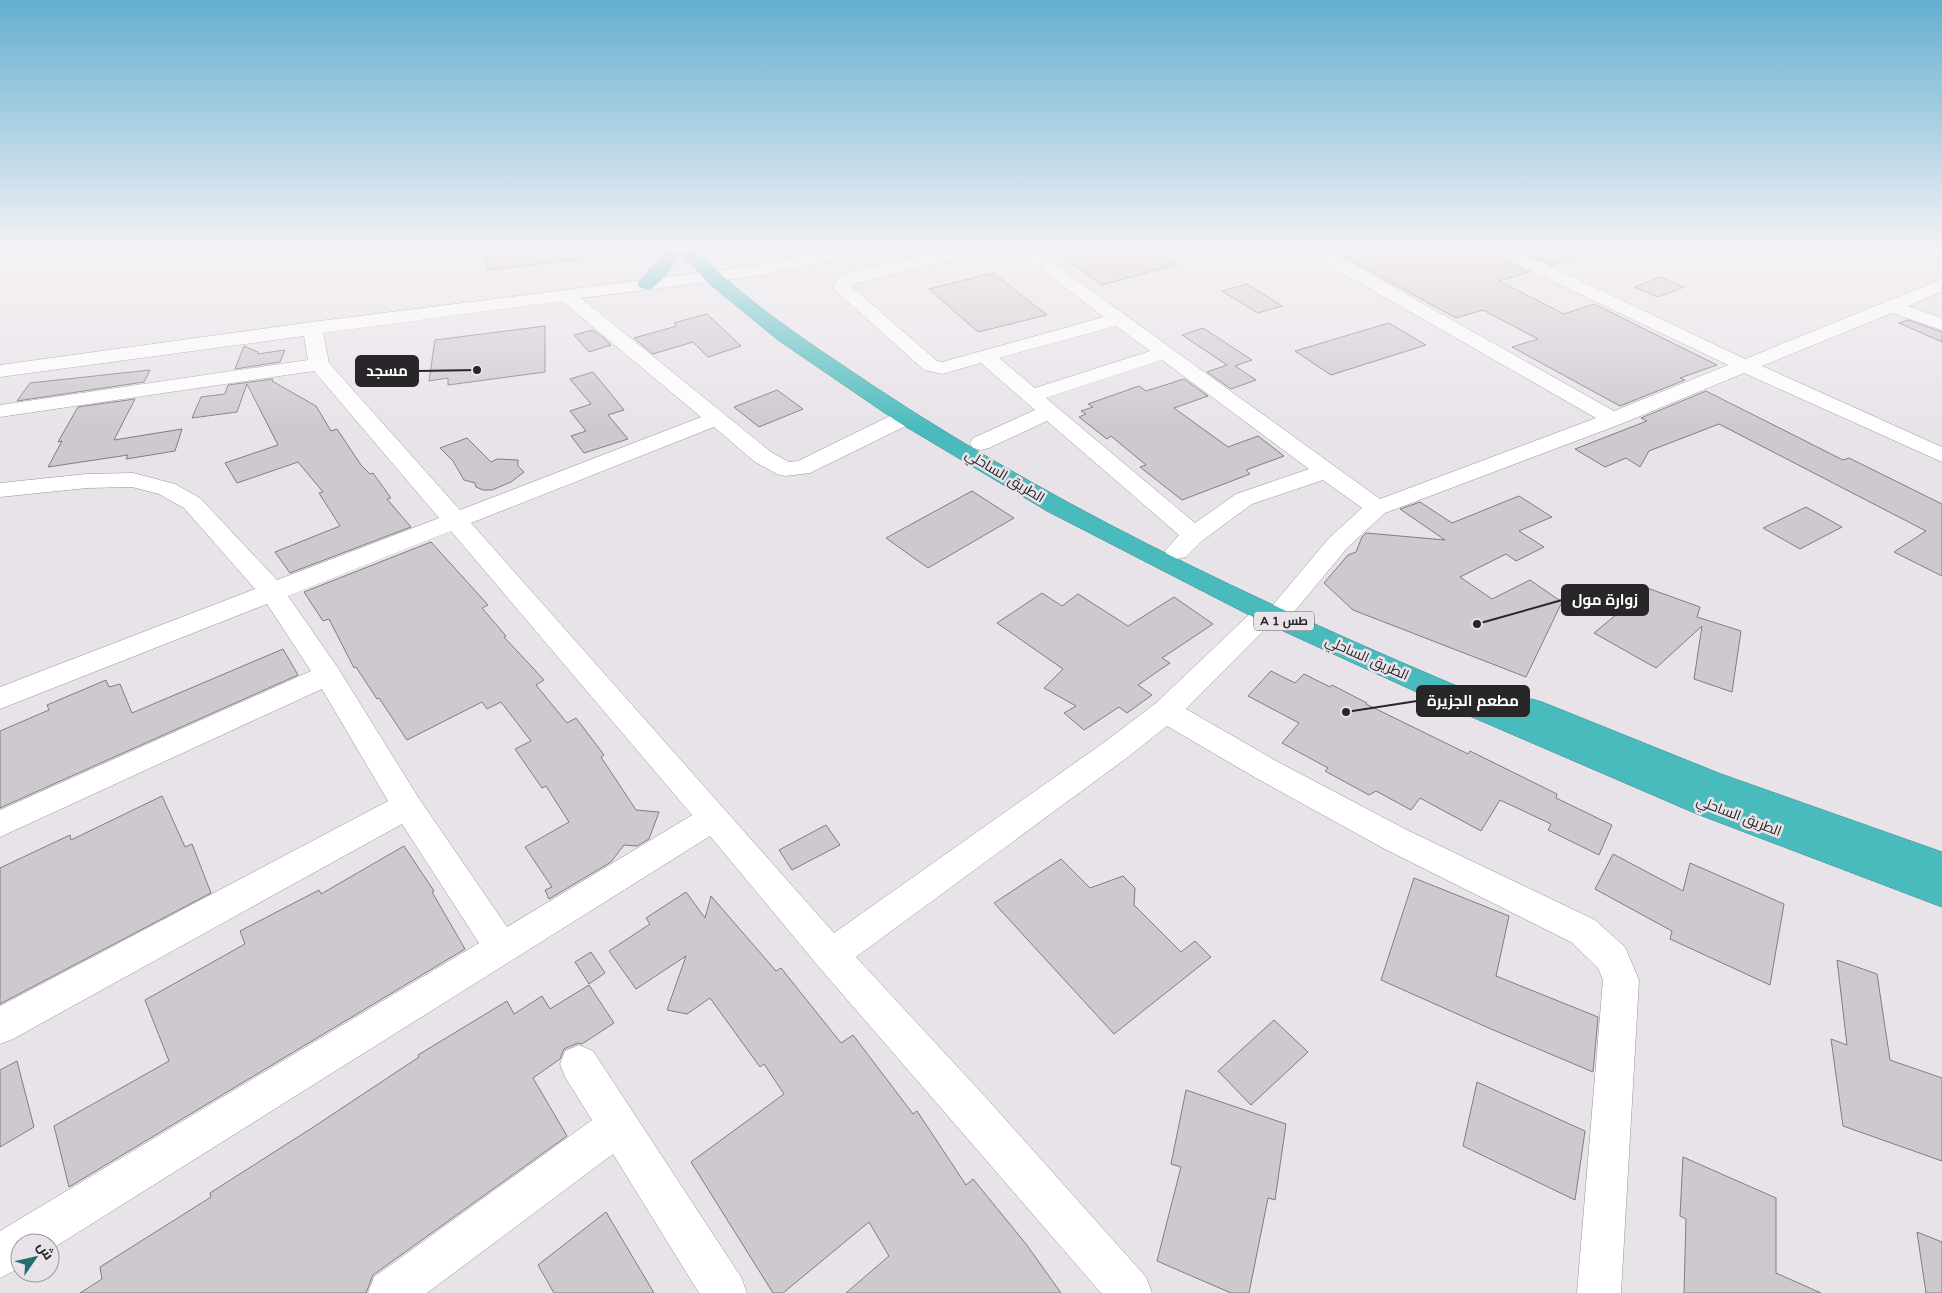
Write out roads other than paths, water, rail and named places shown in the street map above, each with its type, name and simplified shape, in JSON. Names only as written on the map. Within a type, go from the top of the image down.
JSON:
[{"type":"highway","name":"الطريق الساحلي","points":[[755,307],[785,336],[906,417],[1055,506],[1275,609],[1477,707],[1708,805],[1942,892]]},
{"type":"highway","name":"الطريق الساحلي","points":[[774,307],[833,350],[1068,495],[1186,543],[1275,609],[1473,686],[1710,782],[1942,866]]},
{"type":"street","points":[[0,371],[471,307]]},
{"type":"street","points":[[581,307],[763,458],[785,469],[802,468],[906,417]]},
{"type":"street","points":[[864,307],[931,366],[942,368],[1119,319]]},
{"type":"street","points":[[1103,307],[1378,508]]},
{"type":"street","points":[[1417,307],[1613,418]]},
{"type":"street","points":[[1622,307],[1745,366],[1942,455]]},
{"type":"street","points":[[831,956],[1109,755],[1166,710],[1275,609],[1338,543],[1378,508],[1613,418],[1890,307]]},
{"type":"street","points":[[1892,307],[1942,324]]},
{"type":"street","points":[[312,328],[319,364],[714,818],[831,956],[975,1115],[1130,1293]]},
{"type":"street","points":[[1032,396],[1165,353]]},
{"type":"street","points":[[984,356],[1050,411],[1186,543],[1244,499],[1326,470]]},
{"type":"street","points":[[0,411],[319,364]]},
{"type":"street","points":[[981,443],[1050,411]]},
{"type":"street","points":[[0,698],[455,519],[716,419]]},
{"type":"street","points":[[0,490],[113,480],[134,480],[167,489],[192,503],[272,591],[328,675],[407,806],[502,950]]},
{"type":"street","points":[[0,824],[328,675]]},
{"type":"street","points":[[1166,710],[1267,770],[1395,838],[1583,931],[1612,958],[1621,980],[1600,1293]]},
{"type":"street","points":[[0,1026],[407,806]]},
{"type":"street","points":[[36,1233],[502,950],[714,818]]},
{"type":"street","points":[[579,1064],[725,1293]]},
{"type":"street","points":[[390,1293],[618,1126]]},
{"type":"place","name":"مسجد","points":[[477,370]]},
{"type":"place","name":"زوارة مول","points":[[1477,624]]},
{"type":"place","name":"مطعم الجزيرة","points":[[1346,712]]}]
